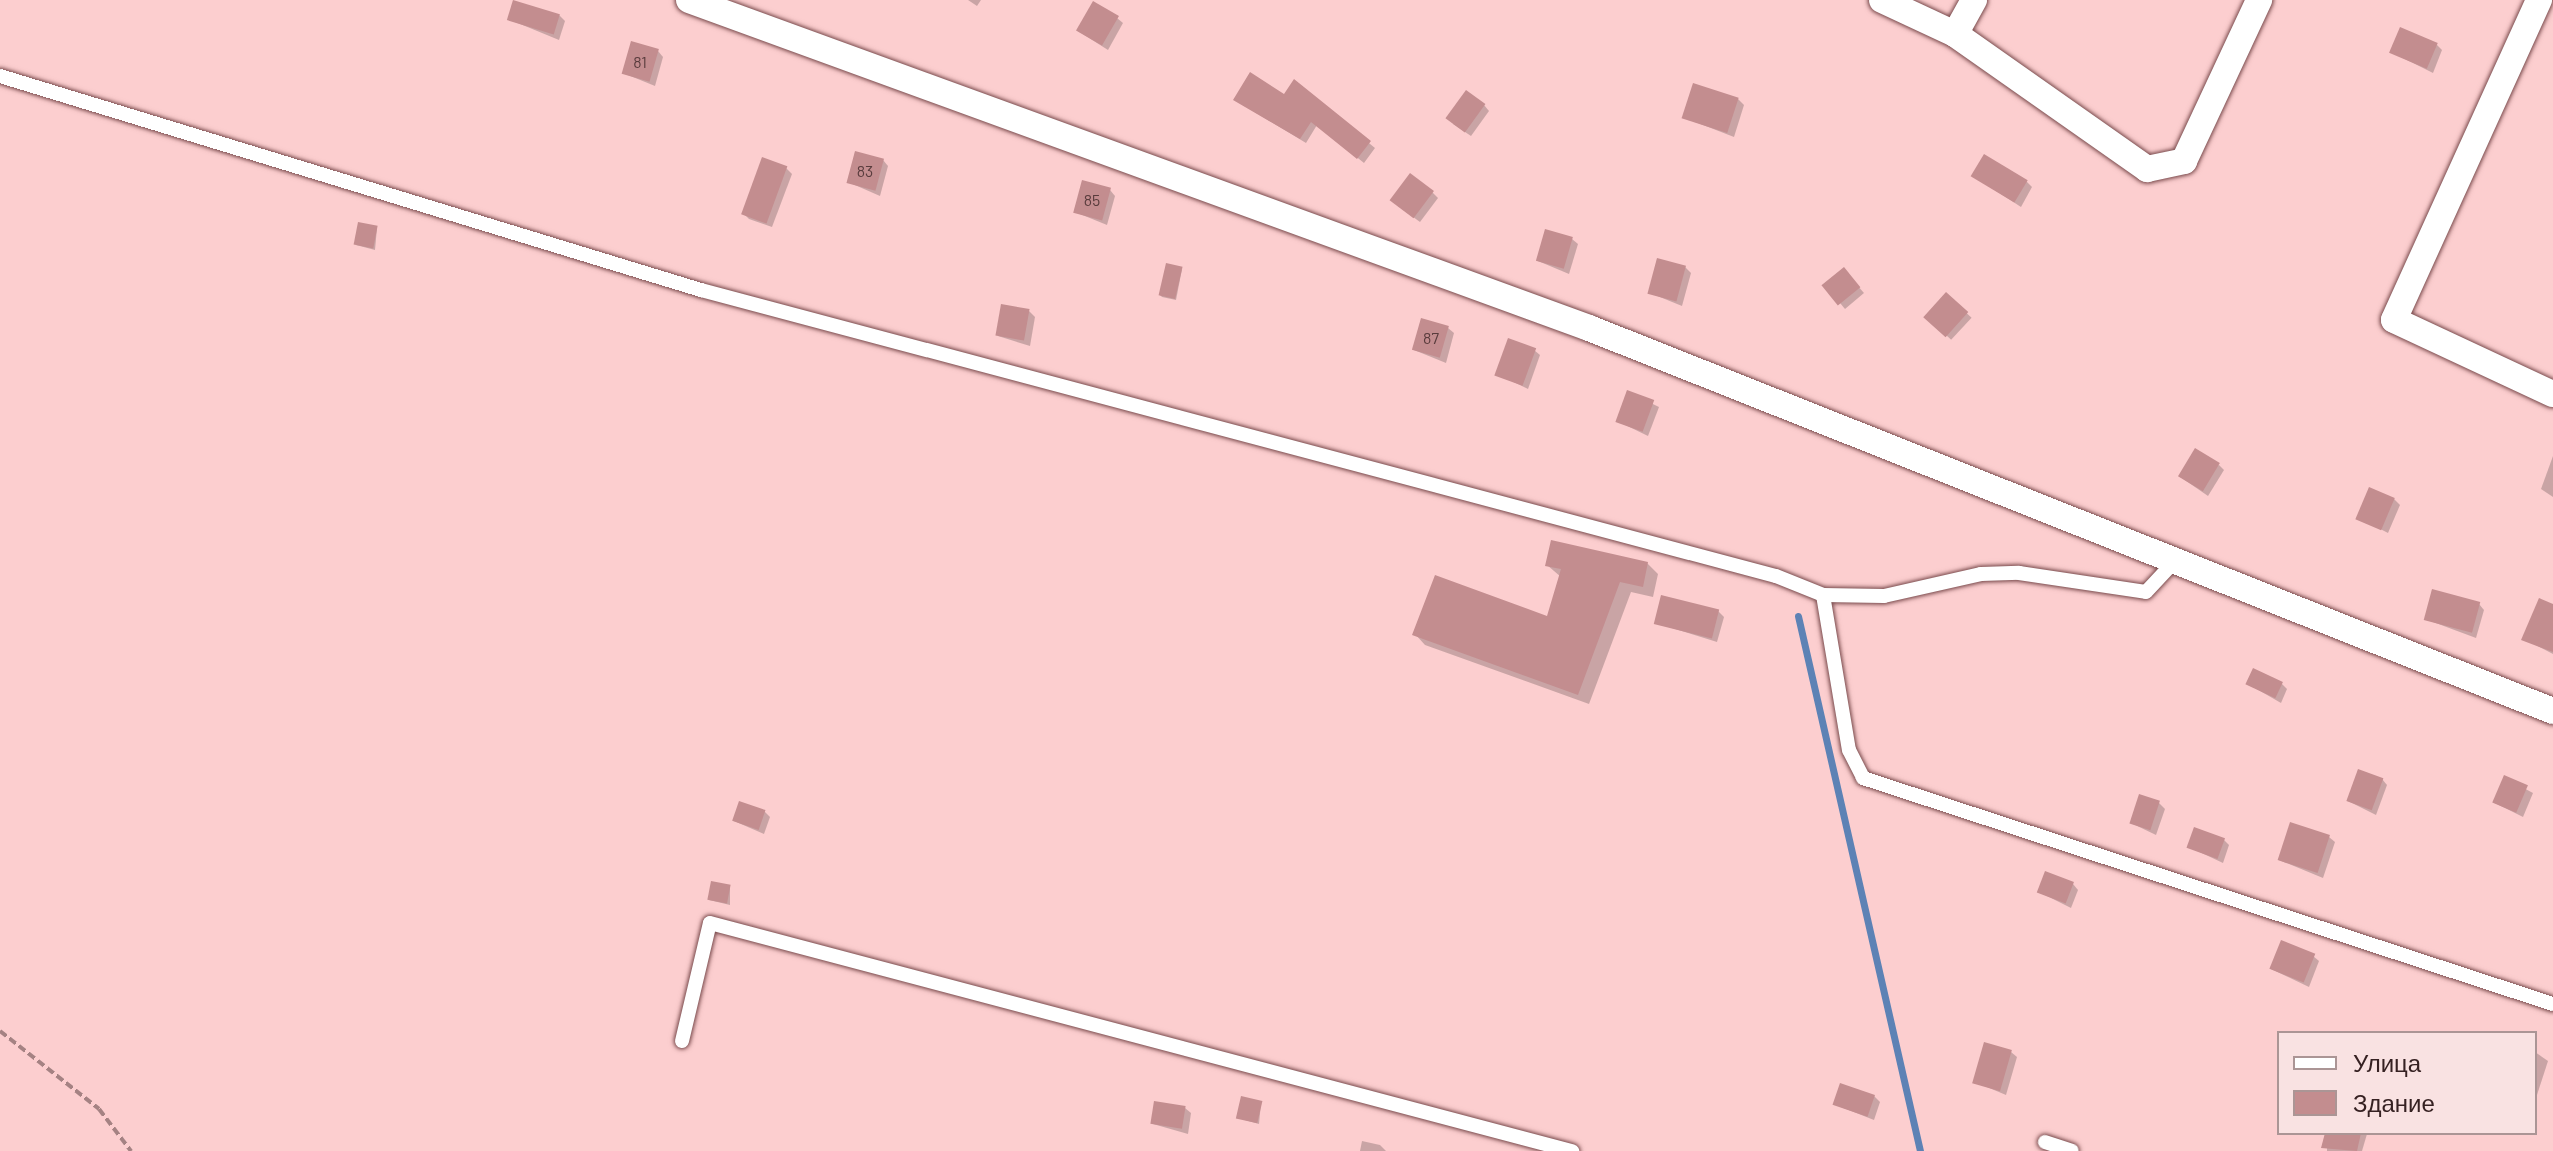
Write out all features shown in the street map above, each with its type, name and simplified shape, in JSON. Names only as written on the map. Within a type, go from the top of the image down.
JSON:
[{"type":"street","points":[[689,0],[1575,322],[2173,563],[2553,711]]},
{"type":"street","points":[[1882,0],[1955,34],[2147,169],[2184,161],[2259,0]]},
{"type":"street","points":[[1955,34],[1974,0]]},
{"type":"street","points":[[2539,0],[2394,320],[2553,394]]},
{"type":"lane","points":[[0,76],[701,290],[1761,571],[1823,595],[1884,596],[1981,574],[2019,573],[2146,592],[2173,563]]},
{"type":"lane","points":[[1823,595],[1849,750],[1863,778],[2553,1004]]},
{"type":"lane","points":[[682,1041],[710,923],[1572,1151]]},
{"type":"lane","points":[[2045,1142],[2072,1151]]},
{"type":"path","points":[[0,1031],[99,1109],[131,1151]]},
{"type":"building","points":[[513,0],[560,14],[554,34],[507,20]]},
{"type":"building","points":[[1093,1],[1119,16],[1102,45],[1076,30]]},
{"type":"building","points":[[2400,27],[2438,43],[2427,69],[2389,53]]},
{"type":"building","points":[[631,41],[659,49],[650,82],[622,74]]},
{"type":"building","points":[[1250,72],[1284,94],[1294,79],[1371,141],[1357,159],[1311,122],[1300,139],[1233,100]]},
{"type":"building","points":[[1693,83],[1739,98],[1727,133],[1682,118]]},
{"type":"building","points":[[1466,90],[1485,104],[1465,132],[1445,118]]},
{"type":"building","points":[[855,151],[884,159],[875,191],[846,183]]},
{"type":"building","points":[[1984,154],[2028,180],[2014,203],[1971,176]]},
{"type":"building","points":[[762,157],[787,166],[767,224],[741,214]]},
{"type":"building","points":[[1410,173],[1434,191],[1413,218],[1390,200]]},
{"type":"building","points":[[1082,180],[1111,188],[1102,221],[1073,213]]},
{"type":"building","points":[[358,222],[378,226],[373,248],[354,245]]},
{"type":"building","points":[[1545,229],[1573,237],[1564,269],[1536,261]]},
{"type":"building","points":[[1657,258],[1686,266],[1676,302],[1647,294]]},
{"type":"building","points":[[1166,263],[1183,267],[1175,299],[1159,295]]},
{"type":"building","points":[[1844,267],[1860,287],[1838,305],[1821,285]]},
{"type":"building","points":[[1946,292],[1968,312],[1946,337],[1923,317]]},
{"type":"building","points":[[1001,304],[1030,309],[1024,341],[995,336]]},
{"type":"building","points":[[1421,318],[1449,326],[1440,358],[1412,350]]},
{"type":"building","points":[[1508,338],[1536,348],[1523,386],[1494,376]]},
{"type":"building","points":[[1627,390],[1654,400],[1643,432],[1615,422]]},
{"type":"building","points":[[2195,448],[2220,463],[2203,491],[2178,476]]},
{"type":"building","points":[[2369,487],[2395,498],[2381,530],[2355,519]]},
{"type":"building","points":[[1551,540],[1648,562],[1643,587],[1620,582],[1578,695],[1412,635],[1435,575],[1547,616],[1561,569],[1545,566]]},
{"type":"building","points":[[2432,589],[2480,602],[2472,633],[2424,620]]},
{"type":"building","points":[[1661,595],[1719,610],[1712,639],[1654,624]]},
{"type":"building","points":[[2539,598],[2553,604],[2553,652],[2521,640]]},
{"type":"building","points":[[2253,668],[2283,682],[2275,698],[2245,684]]},
{"type":"building","points":[[2358,769],[2383,778],[2372,810],[2346,801]]},
{"type":"building","points":[[2504,775],[2528,785],[2516,813],[2492,803]]},
{"type":"building","points":[[2139,794],[2160,801],[2150,830],[2129,823]]},
{"type":"building","points":[[739,801],[765,810],[759,830],[732,821]]},
{"type":"building","points":[[2290,822],[2330,835],[2318,873],[2278,860]]},
{"type":"building","points":[[2194,827],[2225,838],[2217,859],[2186,848]]},
{"type":"building","points":[[2045,871],[2074,882],[2066,904],[2037,892]]},
{"type":"building","points":[[711,881],[731,885],[727,903],[707,900]]},
{"type":"building","points":[[2281,940],[2315,954],[2304,983],[2269,969]]},
{"type":"building","points":[[1984,1042],[2012,1050],[2000,1091],[1972,1083]]},
{"type":"building","points":[[1840,1083],[1875,1095],[1867,1117],[1833,1105]]},
{"type":"building","points":[[1241,1096],[1262,1101],[1257,1123],[1236,1118]]},
{"type":"building","points":[[1154,1101],[1186,1106],[1182,1129],[1150,1124]]},
{"type":"building","points":[[2324,1135],[2361,1135],[2357,1151],[2321,1148]]},
{"type":"waterway","points":[[1798,616],[1920,1151]]}]
